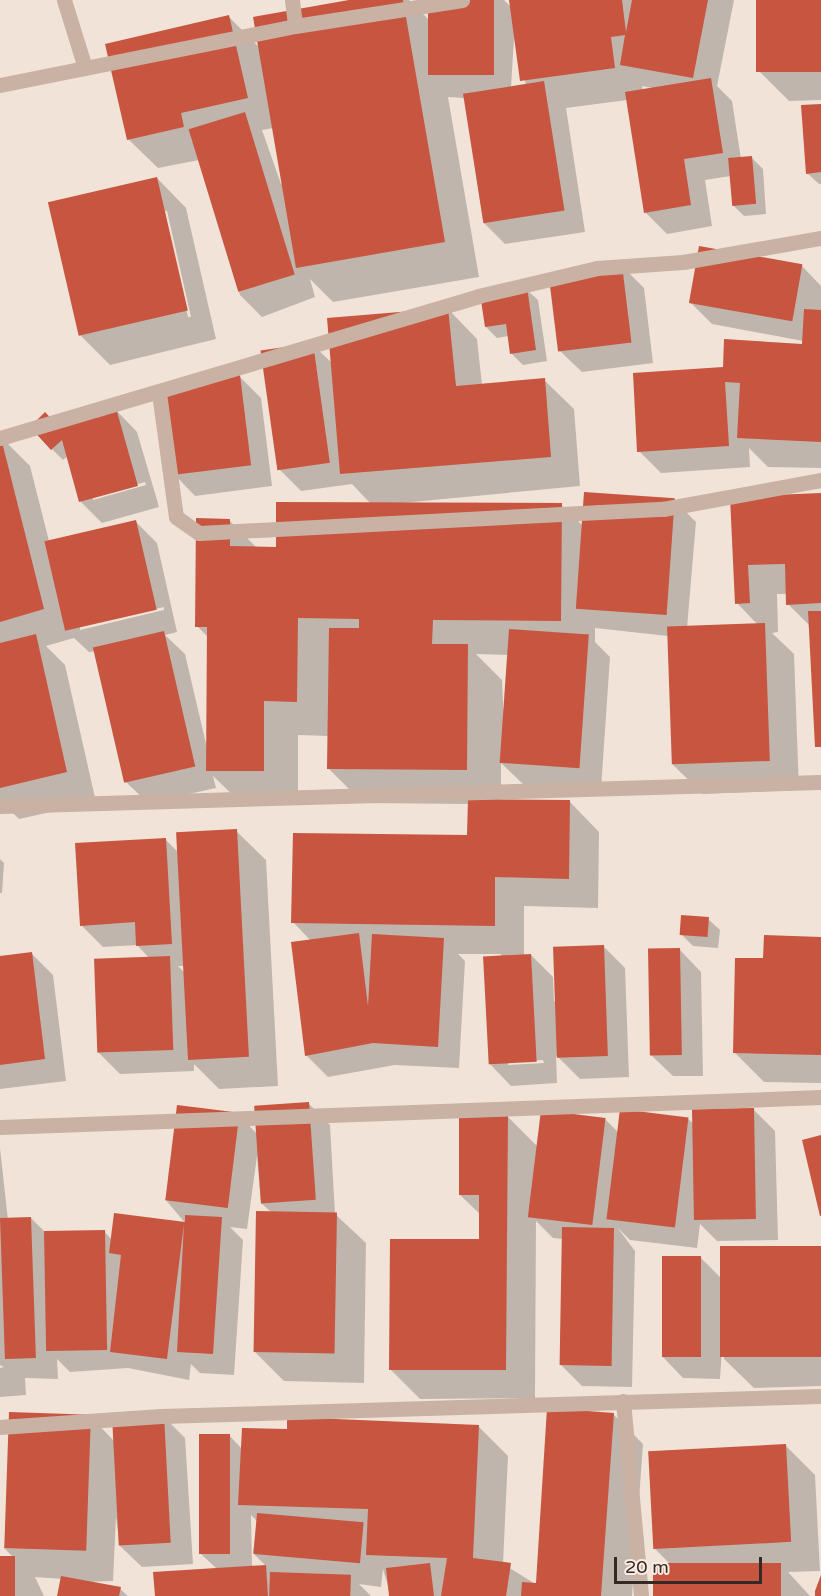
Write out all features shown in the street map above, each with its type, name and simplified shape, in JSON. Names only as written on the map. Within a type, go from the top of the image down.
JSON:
[{"type":"street","points":[[64,0],[85,68]]},
{"type":"street","points":[[292,0],[295,26]]},
{"type":"street","points":[[0,85],[295,26],[462,0]]},
{"type":"street","points":[[0,438],[500,291],[597,268],[683,262],[821,238]]},
{"type":"street","points":[[159,393],[176,517],[199,533],[663,508],[821,480]]},
{"type":"street","points":[[0,806],[821,782]]},
{"type":"street","points":[[0,1127],[821,1098]]},
{"type":"street","points":[[0,1427],[161,1416],[821,1396]]},
{"type":"street","points":[[623,1401],[640,1596]]},
{"type":"building","points":[[349,0],[403,0],[445,242],[296,268],[253,17]]},
{"type":"building","points":[[428,0],[494,0],[494,75],[428,75]]},
{"type":"building","points":[[509,0],[622,0],[626,32],[632,0],[708,0],[693,78],[620,65],[625,35],[611,37],[615,68],[520,81]]},
{"type":"building","points":[[756,0],[821,0],[821,72],[756,72]]},
{"type":"building","points":[[229,15],[248,98],[181,113],[184,127],[127,140],[105,44]]},
{"type":"building","points":[[711,78],[723,153],[684,159],[691,205],[644,213],[625,92]]},
{"type":"building","points":[[544,81],[564,210],[484,223],[463,94]]},
{"type":"building","points":[[821,104],[821,172],[806,174],[801,105]]},
{"type":"building","points":[[245,112],[295,275],[238,292],[189,129]]},
{"type":"building","points":[[752,156],[756,204],[732,206],[728,158]]},
{"type":"building","points":[[157,177],[188,310],[79,336],[48,202]]},
{"type":"building","points":[[699,246],[802,264],[792,321],[689,303]]},
{"type":"building","points":[[622,265],[632,342],[558,351],[549,274]]},
{"type":"building","points":[[527,287],[536,350],[510,354],[506,324],[485,327],[480,294]]},
{"type":"building","points":[[448,308],[456,386],[545,378],[551,457],[340,474],[327,318]]},
{"type":"building","points":[[804,309],[821,310],[821,442],[737,438],[740,383],[725,382],[729,446],[637,452],[633,373],[723,367],[724,339],[802,344]]},
{"type":"building","points":[[313,343],[330,463],[277,470],[261,350]]},
{"type":"building","points":[[240,375],[251,465],[173,475],[162,385]]},
{"type":"building","points":[[116,408],[138,486],[79,502],[62,440],[51,450],[30,427],[45,412],[57,425]]},
{"type":"building","points":[[0,434],[44,609],[0,622]]},
{"type":"building","points":[[584,492],[675,498],[667,615],[576,609]]},
{"type":"building","points":[[821,493],[821,603],[786,605],[785,564],[748,565],[750,603],[735,604],[730,497]]},
{"type":"building","points":[[276,502],[562,503],[561,621],[433,620],[432,644],[468,644],[467,770],[327,769],[329,628],[359,628],[359,619],[298,618],[297,702],[264,701],[264,771],[206,771],[207,627],[195,627],[196,518],[230,519],[230,546],[276,547]]},
{"type":"building","points":[[136,520],[157,610],[65,631],[44,541]]},
{"type":"building","points":[[808,611],[821,611],[821,747],[815,747]]},
{"type":"building","points":[[765,623],[770,761],[672,764],[667,626]]},
{"type":"building","points":[[509,629],[589,635],[579,768],[500,763]]},
{"type":"building","points":[[164,631],[195,766],[124,783],[93,647]]},
{"type":"building","points":[[36,634],[67,772],[0,788],[0,643]]},
{"type":"building","points":[[468,799],[570,800],[569,879],[495,877],[495,926],[291,923],[293,833],[467,835]]},
{"type":"building","points":[[237,829],[249,1057],[188,1060],[176,832]]},
{"type":"building","points":[[166,838],[172,944],[136,946],[135,922],[80,926],[75,843]]},
{"type":"building","points":[[681,915],[709,917],[708,937],[680,935]]},
{"type":"building","points":[[359,933],[368,1006],[372,934],[444,938],[438,1047],[373,1043],[305,1056],[291,942]]},
{"type":"building","points":[[764,935],[821,937],[821,1055],[733,1053],[735,958],[763,958]]},
{"type":"building","points":[[604,945],[608,1056],[557,1058],[553,947]]},
{"type":"building","points":[[680,948],[682,1055],[650,1056],[648,949]]},
{"type":"building","points":[[32,952],[45,1059],[0,1065],[0,956]]},
{"type":"building","points":[[531,954],[537,1062],[489,1064],[483,957]]},
{"type":"building","points":[[170,956],[173,1050],[97,1053],[94,959]]},
{"type":"building","points":[[309,1102],[316,1200],[261,1204],[254,1106]]},
{"type":"building","points":[[177,1105],[240,1113],[228,1208],[165,1200]]},
{"type":"building","points":[[754,1108],[756,1219],[694,1220],[692,1109]]},
{"type":"building","points":[[620,1109],[688,1117],[675,1228],[606,1219]]},
{"type":"building","points":[[541,1110],[606,1118],[592,1225],[528,1217]]},
{"type":"building","points":[[508,1114],[506,1370],[389,1370],[390,1239],[479,1239],[479,1195],[459,1195],[459,1115]]},
{"type":"building","points":[[821,1135],[821,1216],[820,1216],[802,1140]]},
{"type":"building","points":[[256,1211],[337,1212],[335,1353],[254,1352]]},
{"type":"building","points":[[114,1213],[185,1222],[185,1215],[222,1217],[213,1354],[177,1352],[184,1224],[167,1359],[110,1352],[121,1255],[109,1253]]},
{"type":"building","points":[[31,1217],[36,1358],[5,1359],[0,1218]]},
{"type":"building","points":[[562,1227],[614,1228],[612,1366],[560,1365]]},
{"type":"building","points":[[105,1230],[107,1350],[46,1351],[44,1231]]},
{"type":"building","points":[[720,1246],[821,1246],[821,1357],[720,1357]]},
{"type":"building","points":[[662,1256],[701,1256],[701,1357],[662,1357]]},
{"type":"building","points":[[547,1408],[614,1413],[601,1596],[521,1596],[522,1582],[536,1583]]},
{"type":"building","points":[[9,1412],[91,1415],[86,1551],[4,1548]]},
{"type":"building","points":[[164,1415],[171,1543],[119,1546],[112,1418]]},
{"type":"building","points":[[287,1417],[479,1425],[473,1558],[511,1563],[506,1596],[441,1596],[447,1558],[366,1555],[368,1509],[238,1505],[242,1428],[287,1429]]},
{"type":"building","points":[[199,1434],[230,1434],[230,1554],[199,1554]]},
{"type":"building","points":[[786,1444],[791,1542],[653,1549],[648,1451]]},
{"type":"building","points":[[257,1513],[364,1522],[360,1563],[253,1554]]},
{"type":"building","points":[[0,1556],[15,1556],[15,1596],[0,1596]]},
{"type":"building","points":[[430,1563],[434,1596],[389,1596],[386,1568]]},
{"type":"building","points":[[653,1563],[781,1563],[781,1596],[653,1596]]},
{"type":"building","points":[[266,1565],[268,1596],[155,1596],[153,1572]]},
{"type":"building","points":[[270,1572],[351,1575],[350,1596],[269,1596]]},
{"type":"building","points":[[821,1575],[821,1596],[815,1596],[815,1591]]},
{"type":"building","points":[[61,1576],[121,1587],[119,1596],[57,1596]]}]
